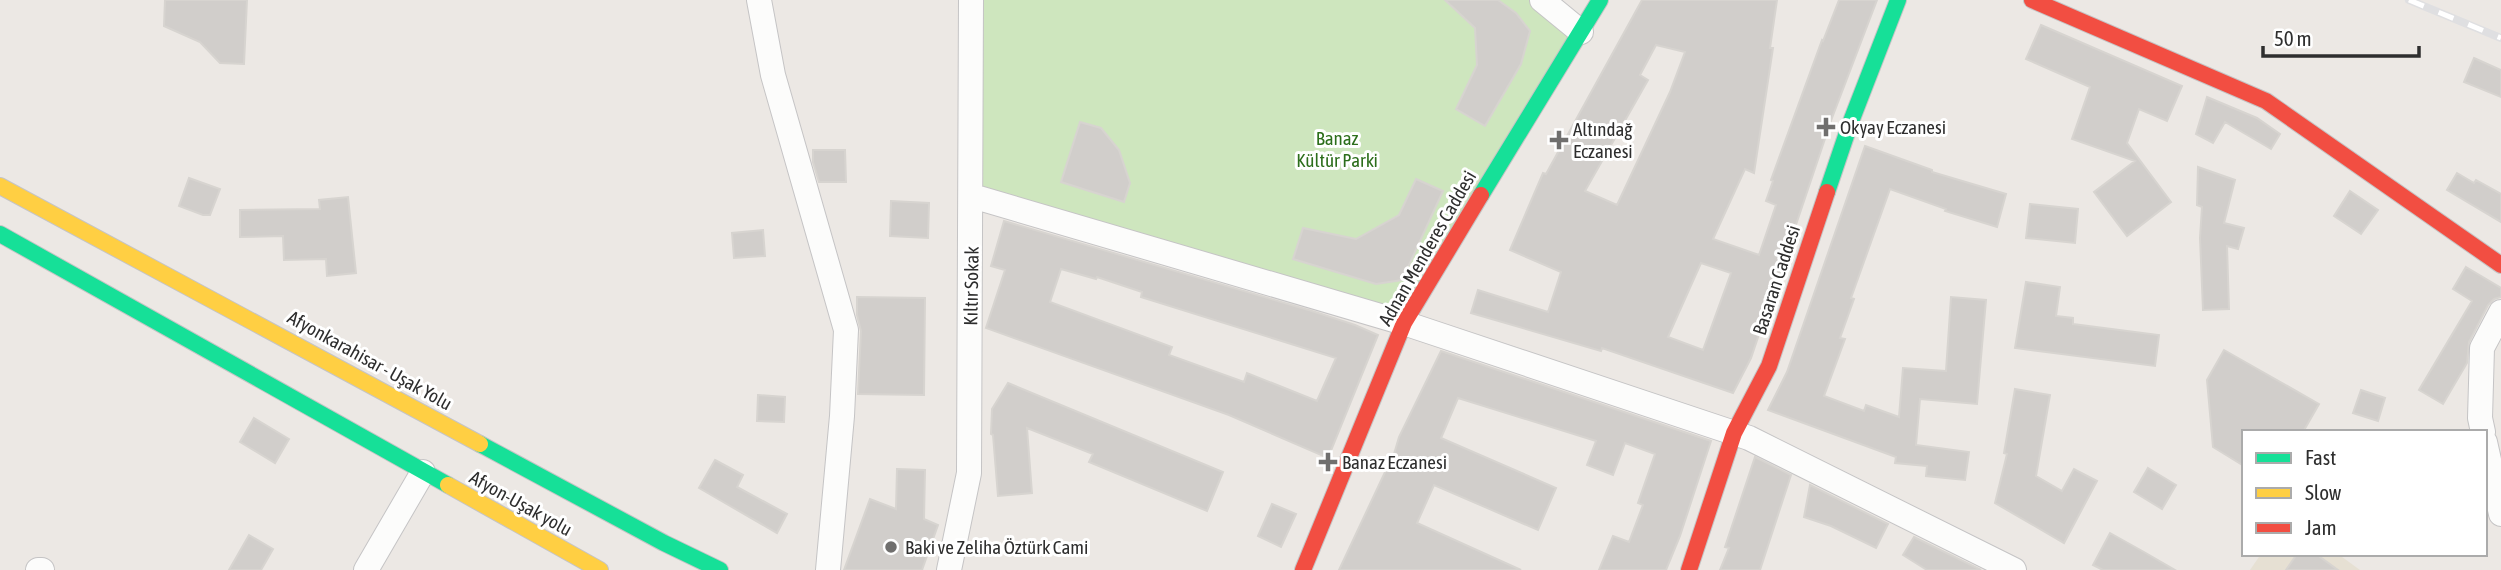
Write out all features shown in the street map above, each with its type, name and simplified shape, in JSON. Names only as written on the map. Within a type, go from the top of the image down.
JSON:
[{"type":"main road","name":"Adnan Menderes Caddesi","points":[[1303,570],[1404,323],[1600,0]]},
{"type":"main road","name":"Basaran Caddesi","points":[[1689,570],[1734,433],[1769,366],[1850,124],[1898,0]]},
{"type":"main road","points":[[2032,0],[2266,101],[2501,265]]},
{"type":"main road","name":"Afyonkarahisar - Uşak Yolu","points":[[0,186],[664,543],[720,570]]},
{"type":"main road","points":[[0,234],[423,472]]},
{"type":"main road","name":"Afyon-Uşak yolu","points":[[423,472],[566,562],[600,570]]},
{"type":"street","points":[[759,0],[773,75],[846,330],[828,570]]},
{"type":"street","name":"Kıltır Sokak","points":[[949,570],[969,473],[971,0]]},
{"type":"street","points":[[1542,0],[1581,32]]},
{"type":"street","points":[[972,196],[1404,323],[1749,438],[2014,570]]},
{"type":"street","points":[[2483,430],[2480,418],[2482,348],[2501,312]]},
{"type":"street","points":[[2487,451],[2501,514]]},
{"type":"street","points":[[366,570],[423,472]]},
{"type":"shaded area","points":[[2260,556],[2341,556],[2360,570],[2250,570]]},
{"type":"green space","name":"Banaz Kültür Parki","points":[[971,0],[1542,0],[1581,32],[1404,323],[972,191]]},
{"type":"building","points":[[165,0],[247,0],[244,64],[220,63],[200,42],[164,26]]},
{"type":"building","points":[[1445,0],[1498,0],[1516,13],[1530,31],[1521,64],[1485,126],[1456,109],[1477,65],[1475,28]]},
{"type":"building","points":[[1642,0],[1777,0],[1770,48],[1773,48],[1754,173],[1745,169],[1713,239],[1759,255],[1776,205],[1766,201],[1773,181],[1771,180],[1839,0],[1877,0],[1832,118],[1751,358],[1733,393],[1602,348],[1601,351],[1471,313],[1478,290],[1548,312],[1561,272],[1510,250],[1543,173],[1546,174]],"holes":[[[1656,45],[1685,52],[1670,92],[1617,205],[1585,191],[1648,80],[1640,75]],[[1701,263],[1731,273],[1703,350],[1668,337]]]},
{"type":"building","points":[[2041,25],[2182,86],[2167,121],[2139,109],[2127,143],[2171,202],[2127,236],[2094,192],[2135,161],[2072,139],[2090,87],[2026,59]]},
{"type":"building","points":[[2474,58],[2501,70],[2501,97],[2464,82]]},
{"type":"building","points":[[2207,97],[2257,118],[2280,134],[2271,149],[2225,122],[2213,143],[2196,134]]},
{"type":"building","points":[[1080,122],[1101,128],[1119,150],[1130,183],[1124,202],[1061,182]]},
{"type":"building","points":[[1865,146],[1932,172],[2006,194],[1997,227],[1945,211],[1946,209],[1890,189],[1851,298],[1854,299],[1840,338],[1845,339],[1824,396],[1864,411],[1866,405],[1899,417],[1903,368],[1946,371],[1951,297],[1986,300],[1977,404],[1920,399],[1916,445],[1969,452],[1965,480],[1926,476],[1927,466],[1895,463],[1896,457],[1768,410],[1787,372]]},
{"type":"building","points":[[813,150],[845,150],[846,182],[819,182],[813,162]]},
{"type":"building","points":[[2198,167],[2235,180],[2224,223],[2244,228],[2238,249],[2227,246],[2229,309],[2203,310],[2200,238],[2202,207],[2197,205]]},
{"type":"building","points":[[2457,173],[2501,194],[2501,222],[2447,190]]},
{"type":"building","points":[[189,178],[220,189],[210,215],[179,206]]},
{"type":"building","points":[[1416,179],[1443,191],[1402,280],[1376,284],[1293,259],[1303,228],[1356,239],[1399,215]]},
{"type":"building","points":[[2350,191],[2378,210],[2361,234],[2334,216]]},
{"type":"building","points":[[348,197],[356,273],[327,276],[326,259],[284,260],[283,236],[240,237],[240,210],[320,209],[319,200]]},
{"type":"building","points":[[891,201],[929,203],[928,238],[890,236]]},
{"type":"building","points":[[2030,204],[2078,209],[2075,243],[2026,238]]},
{"type":"building","points":[[1004,221],[1312,311],[1378,335],[1328,458],[1229,415],[986,328],[1005,270],[991,266]],"holes":[[[1061,269],[1096,279],[1097,277],[1142,292],[1141,297],[1336,358],[1317,401],[1247,373],[1244,382],[1169,355],[1172,347],[1050,302]]]},
{"type":"building","points":[[763,230],[765,256],[734,258],[732,233]]},
{"type":"building","points":[[2466,267],[2501,288],[2501,297],[2488,305],[2469,342],[2467,363],[2443,404],[2419,390],[2472,301],[2453,289]]},
{"type":"building","points":[[2026,282],[2060,287],[2056,316],[2073,318],[2073,324],[2159,335],[2155,366],[2015,348]]},
{"type":"building","points":[[857,297],[925,298],[924,395],[858,394],[861,331],[857,315]]},
{"type":"building","points":[[2224,350],[2319,404],[2304,430],[2242,430],[2242,465],[2213,447],[2207,380]]},
{"type":"building","points":[[1441,351],[1711,441],[1666,570],[1599,570],[1613,536],[1629,542],[1643,505],[1638,503],[1655,454],[1625,443],[1613,475],[1587,465],[1596,441],[1458,398],[1441,438],[1556,488],[1538,530],[1434,485],[1417,523],[1521,570],[1339,570],[1386,470],[1389,471],[1399,437]]},
{"type":"building","points":[[1008,383],[1223,472],[1207,511],[1089,462],[1093,454],[1027,428],[1032,493],[998,496],[991,434],[992,409]]},
{"type":"building","points":[[2015,389],[2050,395],[2036,476],[2062,491],[2074,469],[2097,481],[2064,543],[1995,503],[2007,454],[2004,453]]},
{"type":"building","points":[[2361,390],[2385,398],[2378,421],[2353,413]]},
{"type":"building","points":[[758,395],[785,397],[784,422],[757,421]]},
{"type":"building","points":[[254,418],[289,439],[275,463],[240,442]]},
{"type":"building","points":[[1755,457],[1791,475],[1760,570],[1720,570],[1729,548],[1725,547]]},
{"type":"building","points":[[715,460],[743,475],[737,487],[787,514],[777,533],[699,488]]},
{"type":"building","points":[[2148,468],[2176,485],[2162,509],[2134,492]]},
{"type":"building","name":"Baki ve Zeliha Öztürk Cami","points":[[897,469],[925,470],[924,519],[938,525],[922,570],[844,570],[870,499],[896,509]]},
{"type":"building","points":[[1810,485],[1888,524],[1876,548],[1831,526],[1804,517]]},
{"type":"building","points":[[1272,504],[1296,514],[1281,547],[1258,536]]},
{"type":"building","points":[[2110,533],[2175,570],[2103,570],[2093,565]]},
{"type":"building","points":[[249,535],[273,549],[261,570],[229,570]]},
{"type":"building","points":[[1914,537],[1981,570],[1927,570],[1903,555]]},
{"type":"building","points":[[2296,556],[2319,556],[2338,570],[2286,570]]},
{"type":"railway","points":[[2409,0],[2501,38]]},
{"type":"traffic: fast","points":[[1481,195],[1600,0]]},
{"type":"traffic: fast","points":[[1827,192],[1898,0]]},
{"type":"traffic: fast","points":[[0,234],[448,485]]},
{"type":"traffic: fast","points":[[480,444],[664,543],[720,570]]},
{"type":"traffic: slow","points":[[0,186],[480,444]]},
{"type":"traffic: slow","points":[[448,485],[600,570]]},
{"type":"traffic: jam","points":[[2032,0],[2266,101],[2501,265]]},
{"type":"traffic: jam","points":[[1689,570],[1734,433],[1769,366],[1827,192]]},
{"type":"traffic: jam","points":[[1303,570],[1404,323],[1481,195]]},
{"type":"place","name":"Okyay Eczanesi","points":[[1826,127]]},
{"type":"place","name":"Altındağ Eczanesi","points":[[1559,140]]},
{"type":"place","name":"Banaz Eczanesi","points":[[1328,462]]},
{"type":"place","name":"Baki ve Zeliha Öztürk Cami","points":[[891,547]]}]
